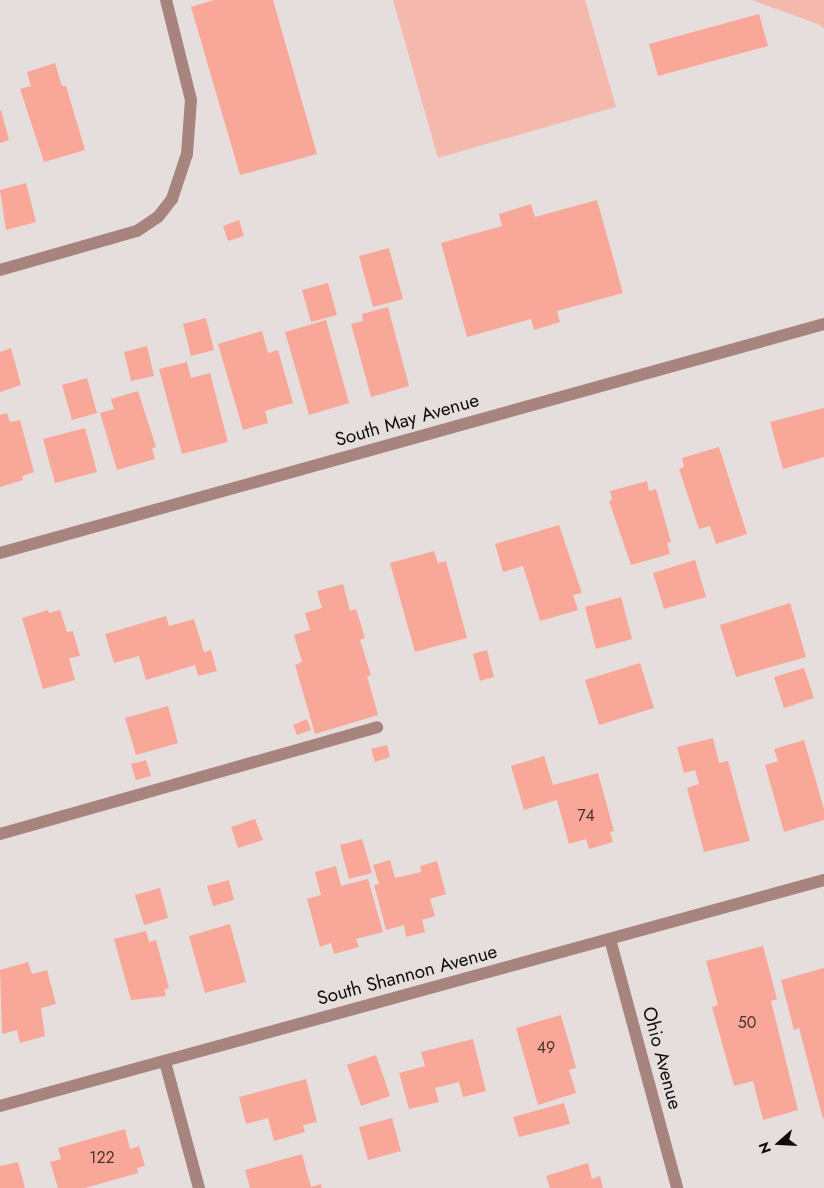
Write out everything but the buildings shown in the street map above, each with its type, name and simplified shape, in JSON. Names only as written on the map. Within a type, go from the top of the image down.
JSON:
[{"type":"street","points":[[0,270],[137,231],[158,217],[172,199],[187,154],[191,100],[187,74],[166,0]]},
{"type":"street","name":"South May Avenue","points":[[0,552],[824,324]]},
{"type":"street","points":[[0,834],[377,727]]},
{"type":"street","name":"South Shannon Avenue","points":[[0,1106],[824,880]]},
{"type":"street","name":"Ohio Avenue","points":[[610,939],[677,1188]]},
{"type":"street","points":[[165,1062],[199,1188]]},
{"type":"shaded area","points":[[393,0],[585,0],[616,107],[438,158]]},
{"type":"shaded area","points":[[752,0],[824,0],[824,28],[818,24]]}]
